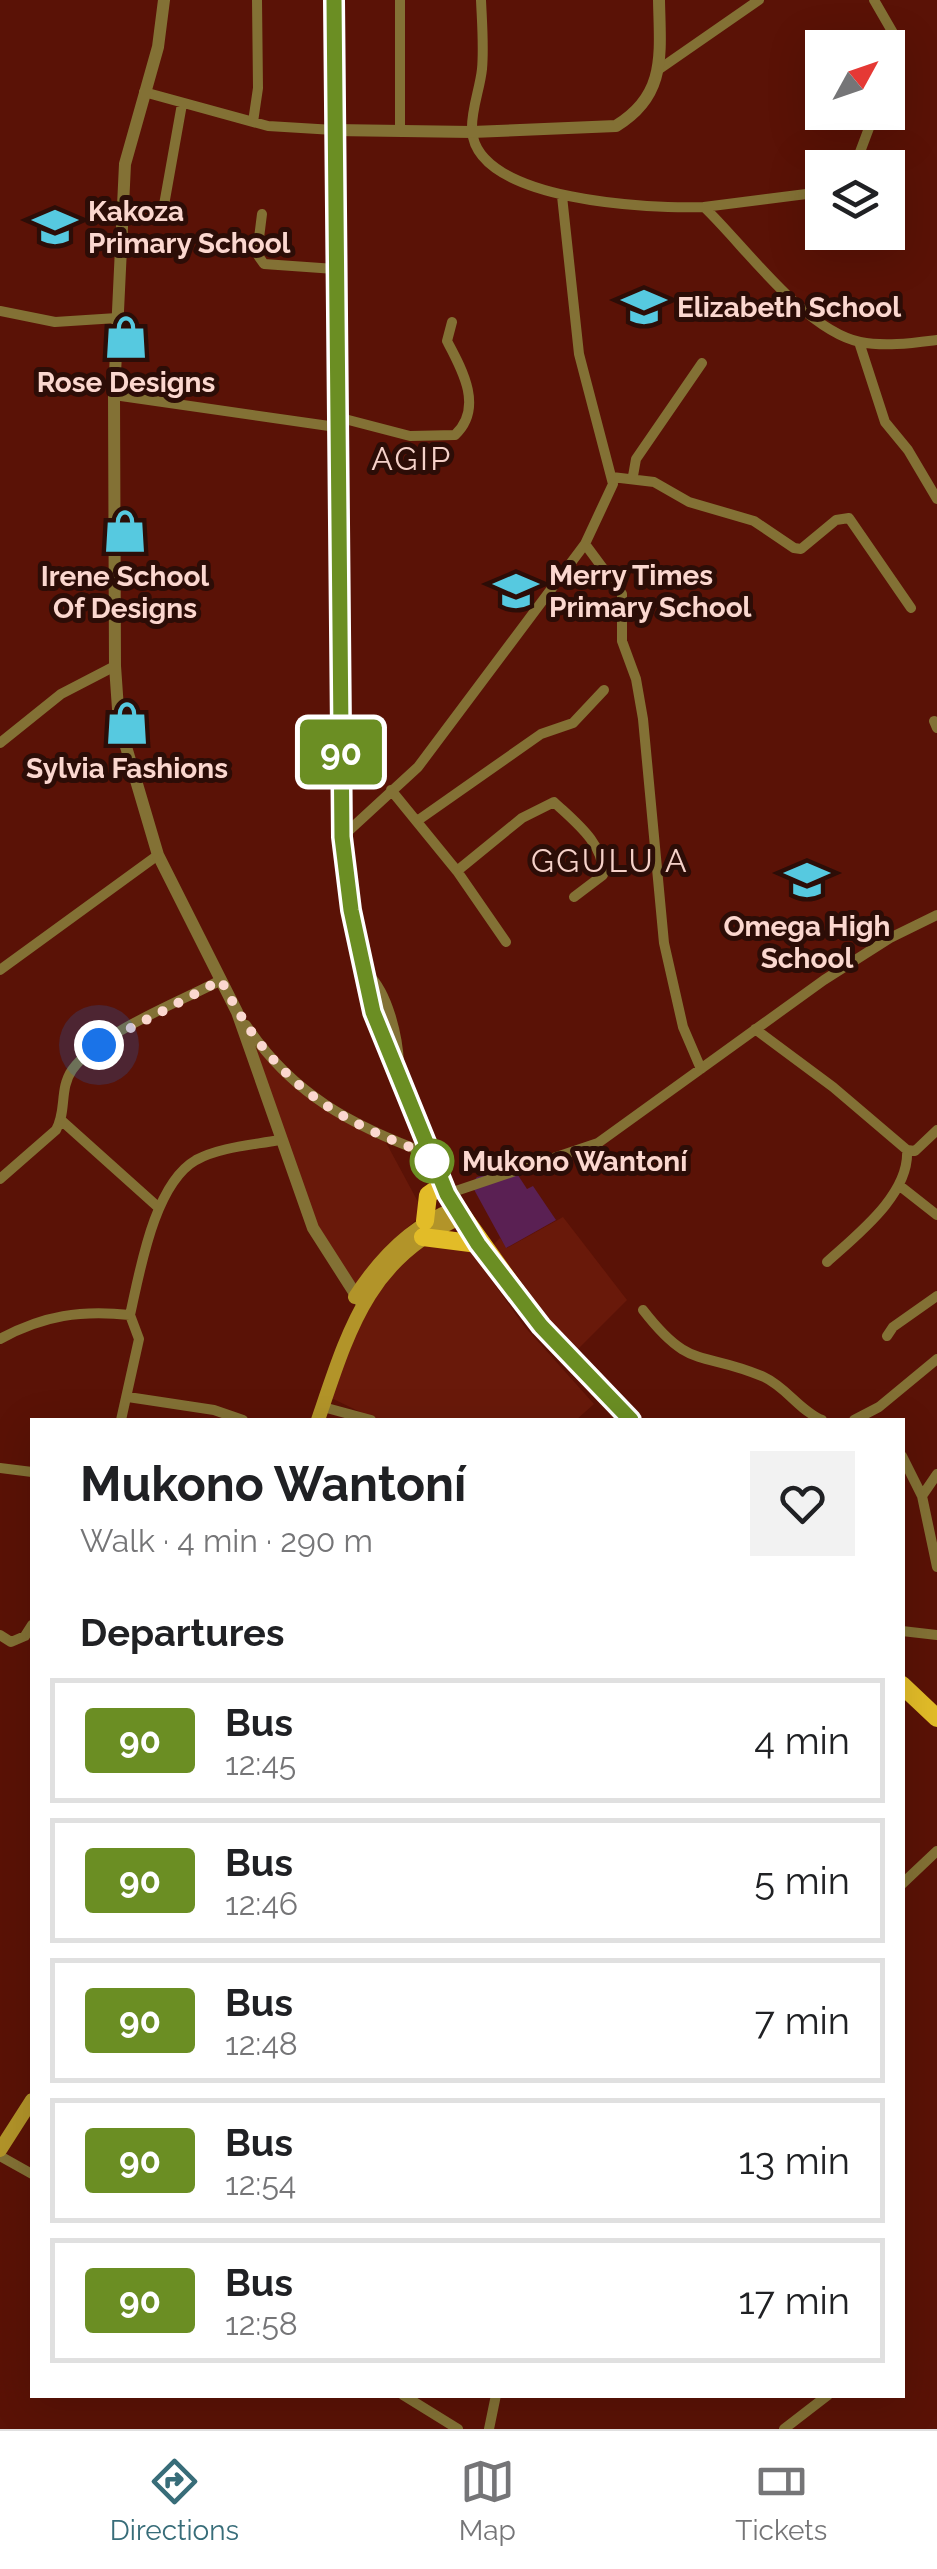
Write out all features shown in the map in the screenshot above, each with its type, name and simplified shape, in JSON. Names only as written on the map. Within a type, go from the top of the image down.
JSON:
[{"type":"highway","points":[[334,0],[342,837],[360,964],[399,1080],[451,1201],[478,1244],[541,1326],[629,1418]]},
{"type":"highway","points":[[451,1201],[428,1195],[424,1229],[478,1244]]},
{"type":"highway","points":[[912,1703],[937,1718]]},
{"type":"main road","points":[[320,1414],[359,1304],[380,1262],[424,1229],[451,1201]]},
{"type":"main road","points":[[0,2153],[30,2103]]},
{"type":"street","points":[[164,0],[158,47],[125,164],[114,396],[115,666],[119,723],[158,855],[237,1012],[313,1228],[359,1304]]},
{"type":"street","points":[[253,122],[258,88],[256,0]]},
{"type":"street","points":[[400,0],[400,130]]},
{"type":"street","points":[[481,0],[482,67],[472,132],[482,152],[508,176],[562,196],[704,207],[805,194]]},
{"type":"street","points":[[144,92],[253,122],[334,130],[472,132],[616,126],[646,103],[658,70],[659,0]]},
{"type":"street","points":[[658,70],[758,0]]},
{"type":"street","points":[[874,0],[891,30]]},
{"type":"street","points":[[164,205],[182,104]]},
{"type":"street","points":[[342,837],[418,767],[585,544],[604,509],[612,477],[579,354],[562,196]]},
{"type":"street","points":[[704,207],[780,290],[858,342],[907,344],[937,340]]},
{"type":"street","points":[[262,214],[257,254],[264,264],[334,269]]},
{"type":"street","points":[[0,311],[55,322],[116,318]]},
{"type":"street","points":[[114,396],[336,422],[410,436],[455,435],[466,425],[469,409],[462,368],[447,341],[452,322]]},
{"type":"street","points":[[858,342],[884,422],[908,450],[937,499]]},
{"type":"street","points":[[633,476],[636,459],[702,363]]},
{"type":"street","points":[[612,477],[633,476],[722,514],[754,521],[794,548],[800,548],[836,520],[850,518],[911,608]]},
{"type":"street","points":[[585,544],[622,594],[622,641],[636,679],[644,719],[664,942],[683,1027],[702,1069]]},
{"type":"street","points":[[0,743],[61,694],[115,666]]},
{"type":"street","points":[[416,821],[542,734],[574,724],[604,690]]},
{"type":"street","points":[[391,790],[506,942]]},
{"type":"street","points":[[456,871],[522,818],[554,802],[586,833],[604,868],[603,875],[574,897]]},
{"type":"street","points":[[0,970],[158,855]]},
{"type":"street","points":[[451,1201],[598,1143],[754,1029],[890,938],[937,915]]},
{"type":"street","points":[[0,1179],[51,1136],[62,1120],[64,1088],[79,1062],[99,1045],[221,980]]},
{"type":"street","points":[[237,1012],[277,1068],[311,1097],[370,1132],[429,1154]]},
{"type":"street","points":[[754,1029],[832,1087],[906,1150],[915,1151],[937,1130]]},
{"type":"street","points":[[62,1120],[159,1208]]},
{"type":"street","points":[[122,1418],[139,1339],[130,1315],[159,1208],[187,1166],[198,1159],[279,1140]]},
{"type":"street","points":[[827,1262],[858,1236],[900,1186],[908,1166],[906,1150]]},
{"type":"street","points":[[900,1186],[937,1215]]},
{"type":"street","points":[[887,1336],[893,1326],[937,1296]]},
{"type":"street","points":[[643,1310],[670,1344],[692,1358],[768,1378],[819,1418]]},
{"type":"street","points":[[0,1339],[30,1322],[61,1314],[130,1315]]},
{"type":"street","points":[[858,1418],[879,1407],[937,1360]]},
{"type":"street","points":[[128,1397],[214,1410],[237,1418]]},
{"type":"street","points":[[879,1407],[884,1418]]},
{"type":"street","points":[[320,1414],[354,1418]]},
{"type":"street","points":[[905,1462],[922,1496],[937,1567]]},
{"type":"street","points":[[0,1468],[30,1472]]},
{"type":"street","points":[[922,1496],[937,1474]]},
{"type":"street","points":[[0,1635],[11,1642],[25,1636],[30,1628]]},
{"type":"street","points":[[905,1631],[937,1635]]},
{"type":"street","points":[[905,1881],[937,1851]]},
{"type":"street","points":[[0,2153],[30,2173]]},
{"type":"street","points":[[408,2398],[458,2429]]},
{"type":"street","points":[[489,2429],[495,2398]]},
{"type":"street","points":[[784,2429],[824,2398]]},
{"type":"shaded area","points":[[244,1028],[292,1084],[383,1137],[424,1213],[403,1231],[354,1297],[311,1222]]},
{"type":"shaded area","points":[[514,1169],[527,1189],[533,1186],[556,1220],[506,1248],[471,1184],[477,1177]]},
{"type":"shaded area","points":[[563,1217],[627,1300],[572,1355],[492,1246],[500,1238],[507,1248]]},
{"type":"shaded area","points":[[447,1226],[463,1240],[524,1326],[594,1404],[578,1418],[373,1418],[325,1395],[391,1266]]},
{"type":"bus line","name":"90","points":[[334,0],[342,837],[360,964],[399,1080],[454,1208],[541,1326],[629,1418]]},
{"type":"place","name":"Kakoza Primary School","points":[[55,227]]},
{"type":"place","name":"Elizabeth School","points":[[644,307]]},
{"type":"place","name":"Rose Designs","points":[[126,337]]},
{"type":"place","name":"Irene School Of Designs","points":[[125,531]]},
{"type":"place","name":"Merry Times Primary School","points":[[516,591]]},
{"type":"place","name":"Sylvia Fashions","points":[[127,723]]},
{"type":"place","name":"Omega High School","points":[[807,880]]},
{"type":"place","name":"Mukono Wantoní","points":[[432,1161]]},
{"type":"district","name":"AGIP","points":[[412,459]]},
{"type":"district","name":"GGULU A","points":[[610,861]]},
{"type":"route","points":[[99,1045],[221,980],[256,1040],[295,1086],[370,1132],[429,1154],[432,1161]]}]
